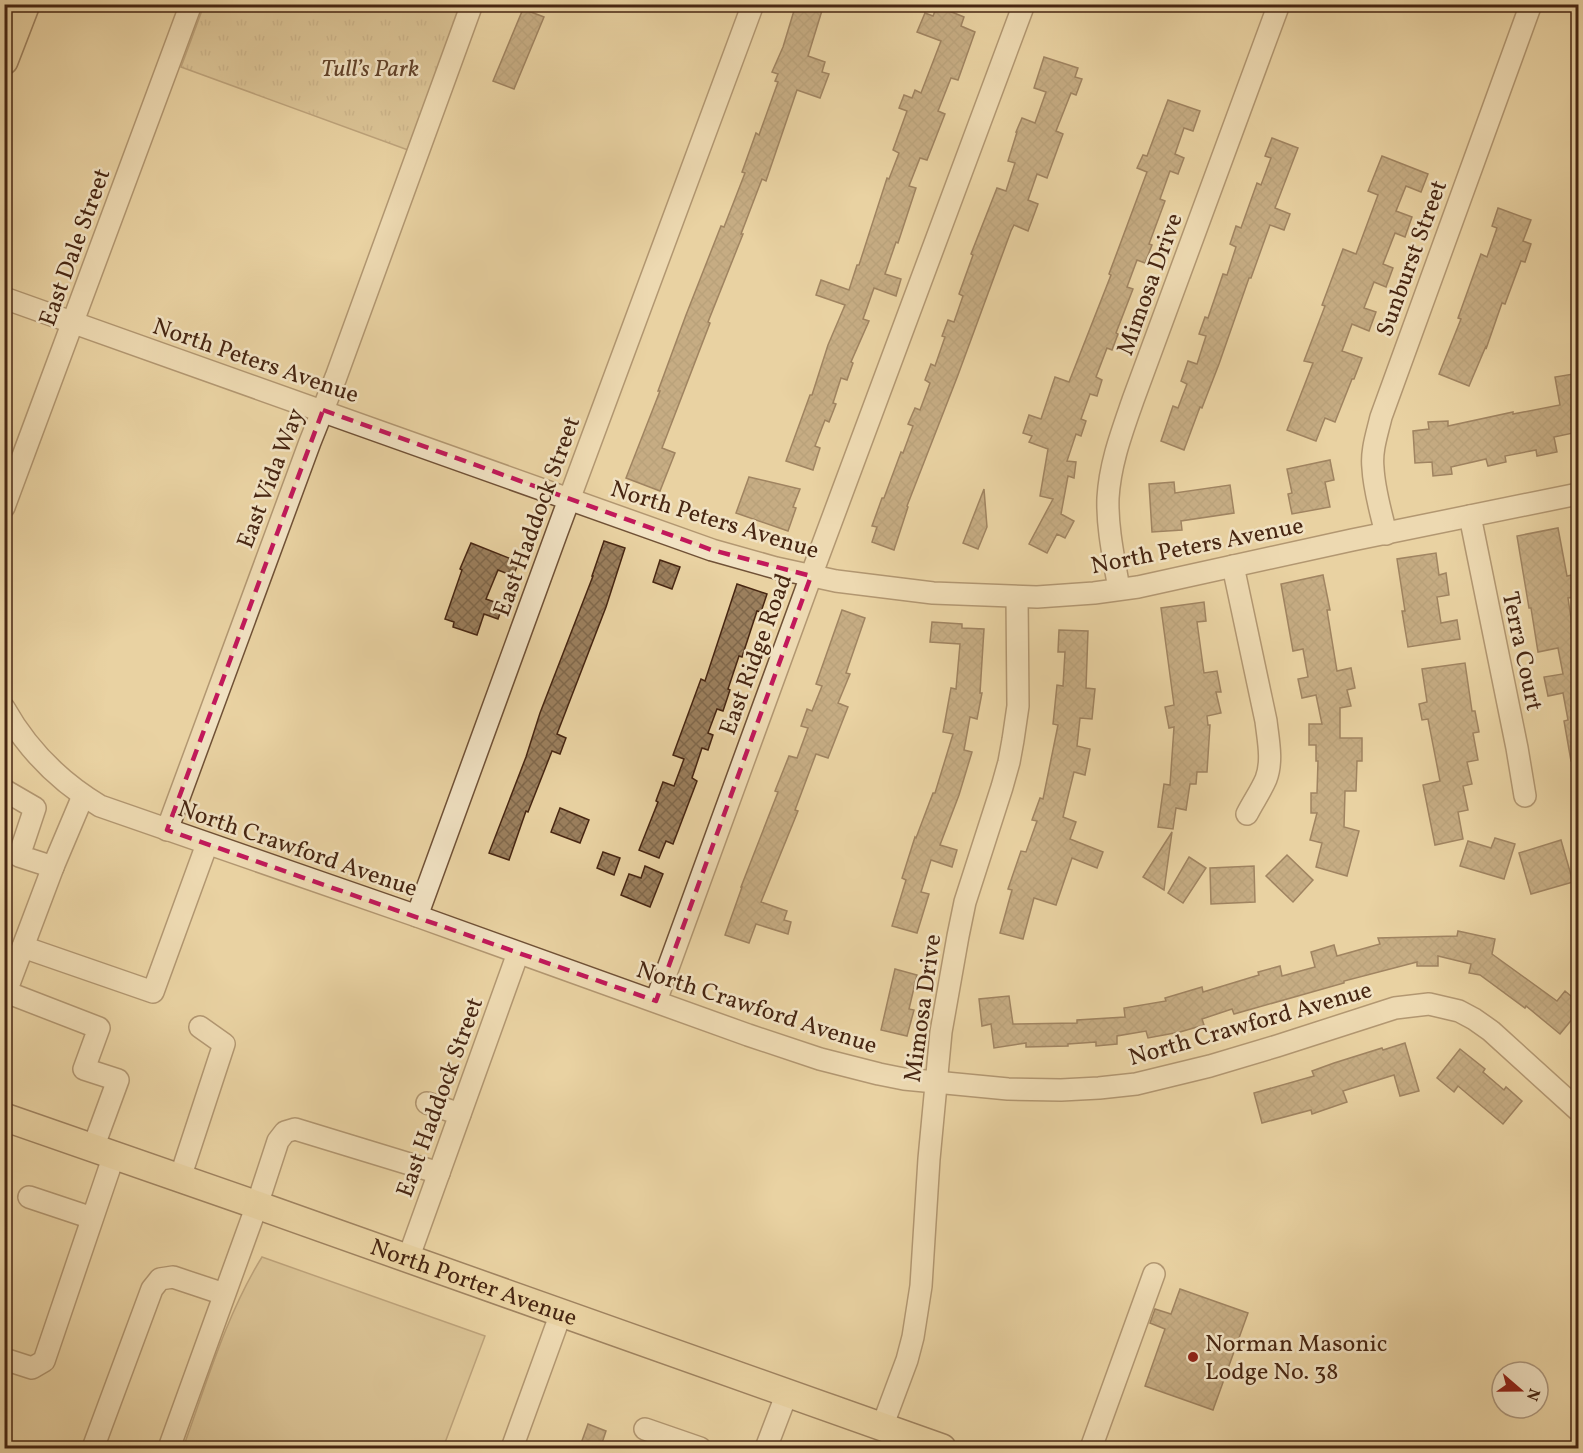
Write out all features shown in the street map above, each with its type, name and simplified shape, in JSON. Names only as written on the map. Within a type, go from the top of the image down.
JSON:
[{"type":"main road","points":[[4,61],[26,4]]},
{"type":"main road","name":"North Porter Avenue","points":[[4,1118],[258,1205],[942,1449]]},
{"type":"street","name":"East Dale Street","points":[[4,507],[191,4]]},
{"type":"street","name":"East Vida Way","points":[[168,830],[472,4]]},
{"type":"street","name":"East Haddock Street","points":[[417,916],[753,4]]},
{"type":"street","name":"East Ridge Road","points":[[656,1001],[1024,4]]},
{"type":"street","name":"Mimosa Drive","points":[[1119,589],[1108,499],[1114,457],[1279,4]]},
{"type":"street","name":"Sunburst Street","points":[[1386,534],[1373,468],[1375,439],[1381,417],[1532,4]]},
{"type":"street","name":"North Peters Avenue","points":[[4,298],[712,550],[811,576],[933,593],[1037,597],[1138,587],[1578,494]]},
{"type":"street","name":"Terra Court","points":[[1470,516],[1518,748],[1525,796]]},
{"type":"street","points":[[1233,566],[1264,711],[1269,745],[1269,766],[1266,778],[1247,814]]},
{"type":"street","name":"Mimosa Drive","points":[[882,1427],[907,1360],[917,1312],[941,1032],[958,936],[965,903],[1002,787],[1013,740],[1018,705],[1017,597]]},
{"type":"street","points":[[4,1359],[32,1368],[44,1361],[92,1218],[118,1080],[84,1069],[99,1028],[5,995],[53,867],[83,796],[40,759],[6,717]]},
{"type":"street","points":[[4,790],[35,808],[19,856],[53,867]]},
{"type":"street","name":"North Crawford Avenue","points":[[83,796],[100,806],[207,844],[417,916],[748,1035],[850,1068],[904,1079],[1008,1089],[1060,1090],[1136,1084],[1277,1046],[1395,1008],[1428,1004],[1459,1011],[1491,1031],[1578,1110]]},
{"type":"street","points":[[23,947],[153,992],[207,844]]},
{"type":"street","name":"East Haddock Street","points":[[408,1258],[518,953]]},
{"type":"street","points":[[180,1178],[224,1044],[200,1028]]},
{"type":"street","points":[[427,1102],[460,1114]]},
{"type":"street","points":[[169,1449],[258,1205],[278,1141],[285,1132],[295,1129],[439,1173]]},
{"type":"street","points":[[29,1197],[92,1218]]},
{"type":"street","points":[[1090,1449],[1154,1274]]},
{"type":"street","points":[[93,1449],[152,1289],[160,1279],[173,1277],[224,1294]]},
{"type":"street","points":[[512,1449],[561,1313]]},
{"type":"street","points":[[766,1449],[787,1393]]},
{"type":"street","points":[[645,1429],[700,1449]]},
{"type":"highlighted area","points":[[323,410],[712,550],[811,576],[656,1001],[167,830]]},
{"type":"green space","name":"Tull’s Park","points":[[204,5],[462,5],[408,150],[181,67]]},
{"type":"green space","points":[[262,1257],[485,1336],[443,1448],[183,1448],[227,1326]]},
{"type":"building","points":[[796,4],[824,4],[808,56],[825,62],[822,72],[829,74],[820,98],[797,90],[766,181],[762,179],[662,448],[675,453],[660,491],[626,478],[660,391],[658,391],[686,315],[721,226],[724,227],[745,173],[742,172],[756,133],[759,135],[778,82],[775,81],[778,74],[772,72],[783,47]]},
{"type":"building","points":[[937,6],[964,17],[961,26],[975,32],[958,80],[951,78],[938,111],[945,114],[927,160],[920,158],[909,186],[916,188],[885,274],[901,279],[896,296],[874,288],[863,319],[869,321],[851,362],[853,363],[847,380],[841,378],[833,403],[836,404],[829,422],[825,420],[815,446],[820,448],[813,470],[786,461],[845,305],[816,295],[821,280],[849,290],[887,178],[889,179],[899,153],[893,150],[907,111],[899,108],[904,95],[912,98],[915,90],[921,93],[941,41],[917,32],[925,13],[933,16]]},
{"type":"building","points":[[523,9],[544,17],[514,89],[493,81]]},
{"type":"building","points":[[1044,57],[1078,68],[1075,77],[1082,79],[1076,95],[1071,93],[1056,131],[1063,134],[1047,178],[1037,174],[1028,200],[1038,204],[1028,231],[1014,225],[1011,231],[907,506],[894,550],[872,542],[877,527],[872,526],[913,426],[908,424],[915,408],[920,410],[930,383],[925,380],[931,364],[935,366],[948,320],[954,322],[963,296],[959,294],[973,255],[971,254],[997,188],[1006,191],[1015,163],[1008,161],[1016,132],[1022,118],[1035,123],[1046,92],[1034,88]]},
{"type":"building","points":[[1168,100],[1200,111],[1193,131],[1184,128],[1175,154],[1184,158],[1178,174],[1170,171],[1160,199],[1165,201],[1149,244],[1152,245],[1145,263],[1137,260],[1127,287],[1133,289],[1116,333],[1118,334],[1112,350],[1107,348],[1096,377],[1102,380],[1097,396],[1090,394],[1081,419],[1086,421],[1081,436],[1076,434],[1067,461],[1076,462],[1074,478],[1068,476],[1061,514],[1074,521],[1065,538],[1057,534],[1047,553],[1029,544],[1053,499],[1040,496],[1048,449],[1029,442],[1032,436],[1023,433],[1029,415],[1041,419],[1055,377],[1069,382],[1111,275],[1109,274],[1147,172],[1137,168],[1143,155],[1147,156]]},
{"type":"building","points":[[1272,138],[1298,148],[1275,208],[1290,214],[1284,230],[1270,225],[1219,364],[1184,450],[1161,441],[1173,406],[1178,408],[1187,384],[1181,381],[1188,361],[1197,364],[1206,336],[1199,334],[1205,317],[1208,318],[1223,274],[1227,275],[1236,247],[1230,244],[1236,226],[1241,228],[1257,183],[1261,185],[1271,158],[1265,156]]},
{"type":"building","points":[[1382,156],[1428,174],[1421,192],[1406,186],[1396,211],[1412,217],[1405,237],[1395,233],[1383,264],[1393,268],[1386,287],[1374,282],[1364,308],[1376,312],[1369,331],[1352,324],[1342,351],[1362,358],[1335,422],[1325,418],[1316,441],[1287,430],[1313,363],[1304,361],[1343,249],[1356,254],[1378,195],[1368,191]]},
{"type":"building","points":[[1498,208],[1531,220],[1523,241],[1531,244],[1525,262],[1521,261],[1505,304],[1502,303],[1486,349],[1486,346],[1469,386],[1439,374],[1461,319],[1458,318],[1481,254],[1487,257],[1497,228],[1492,226]]},
{"type":"building","points":[[1573,374],[1576,395],[1578,394],[1578,432],[1554,437],[1557,452],[1537,456],[1536,450],[1505,456],[1506,462],[1488,466],[1486,459],[1451,467],[1452,474],[1433,476],[1432,462],[1415,463],[1413,431],[1429,429],[1428,422],[1448,421],[1448,426],[1560,405],[1555,377]]},
{"type":"building","points":[[1330,460],[1334,480],[1325,482],[1330,507],[1292,514],[1288,494],[1292,493],[1287,469]]},
{"type":"building","points":[[749,477],[800,489],[788,531],[736,513]]},
{"type":"building","points":[[1174,482],[1175,493],[1230,485],[1234,513],[1181,521],[1182,530],[1152,532],[1149,484]]},
{"type":"building","points":[[984,489],[987,527],[978,549],[963,543]]},
{"type":"building","points":[[1558,528],[1567,576],[1572,575],[1575,597],[1568,598],[1572,625],[1578,624],[1578,761],[1571,761],[1564,721],[1568,720],[1563,693],[1548,696],[1544,677],[1563,674],[1558,648],[1538,652],[1517,536]]},
{"type":"building","points":[[604,541],[625,548],[606,607],[557,734],[566,738],[560,754],[552,751],[528,812],[526,811],[509,860],[489,853]]},
{"type":"building","points":[[471,543],[519,562],[513,576],[498,570],[486,599],[503,605],[498,619],[484,614],[477,635],[453,627],[454,622],[445,619],[462,570],[460,569]]},
{"type":"building","points":[[1436,553],[1439,575],[1446,573],[1449,595],[1437,597],[1441,623],[1457,620],[1460,639],[1408,647],[1397,559]]},
{"type":"building","points":[[660,560],[680,567],[672,589],[653,582]]},
{"type":"building","points":[[1323,575],[1330,610],[1327,610],[1337,671],[1351,668],[1355,688],[1347,690],[1351,706],[1340,708],[1340,738],[1362,738],[1362,761],[1357,761],[1356,791],[1345,791],[1344,827],[1359,831],[1347,876],[1316,867],[1322,843],[1310,840],[1317,813],[1311,813],[1311,793],[1317,793],[1318,761],[1316,761],[1316,745],[1309,745],[1309,724],[1322,724],[1316,695],[1302,698],[1298,679],[1308,677],[1303,649],[1293,651],[1281,584]]},
{"type":"building","points":[[737,584],[767,594],[761,612],[757,611],[742,657],[739,656],[723,711],[717,709],[708,733],[713,735],[708,750],[702,748],[692,778],[697,781],[673,844],[666,841],[659,858],[639,850],[658,802],[656,801],[663,782],[674,786],[684,759],[673,755],[701,679],[705,681]]},
{"type":"building","points":[[1204,602],[1206,621],[1197,622],[1204,673],[1217,671],[1221,692],[1216,692],[1221,713],[1207,716],[1208,725],[1210,725],[1207,772],[1197,772],[1196,784],[1190,784],[1186,810],[1176,808],[1173,829],[1158,827],[1164,784],[1170,785],[1174,727],[1169,728],[1165,707],[1174,705],[1161,608]]},
{"type":"building","points":[[842,610],[865,618],[846,673],[850,674],[838,703],[848,707],[828,758],[816,754],[795,810],[798,811],[761,902],[787,911],[784,920],[791,922],[788,934],[756,924],[749,943],[725,935],[789,756],[797,758],[808,728],[801,726],[807,709],[812,711],[822,686],[816,684]]},
{"type":"building","points":[[932,622],[962,624],[962,628],[984,629],[980,693],[982,693],[977,719],[970,717],[964,750],[972,752],[940,845],[957,850],[952,867],[931,860],[921,892],[929,894],[917,933],[892,926],[906,880],[902,878],[915,837],[933,793],[935,793],[953,734],[943,732],[951,688],[956,689],[960,644],[930,642]]},
{"type":"building","points":[[1059,630],[1088,631],[1086,688],[1095,689],[1092,719],[1080,718],[1077,746],[1090,749],[1085,775],[1074,772],[1063,817],[1076,822],[1070,839],[1103,852],[1097,868],[1072,858],[1056,905],[1034,898],[1023,939],[1000,933],[1012,890],[1008,889],[1021,851],[1026,852],[1037,821],[1032,820],[1040,798],[1043,799],[1058,725],[1053,724],[1057,685],[1063,686],[1065,652],[1058,652]]},
{"type":"building","points":[[1465,663],[1472,711],[1475,711],[1479,732],[1473,733],[1478,760],[1467,762],[1472,784],[1463,786],[1468,810],[1458,812],[1463,839],[1435,845],[1423,785],[1440,781],[1428,719],[1422,720],[1419,704],[1427,702],[1422,669]]},
{"type":"building","points":[[560,808],[589,820],[580,843],[551,832]]},
{"type":"building","points":[[1172,832],[1164,890],[1143,877]]},
{"type":"building","points":[[1495,838],[1515,844],[1504,879],[1460,866],[1468,841],[1491,848]]},
{"type":"building","points":[[1561,840],[1573,882],[1531,894],[1519,853]]},
{"type":"building","points":[[603,852],[620,858],[614,875],[597,868]]},
{"type":"building","points":[[1287,855],[1313,880],[1293,902],[1266,876]]},
{"type":"building","points":[[1189,857],[1206,868],[1183,903],[1168,893]]},
{"type":"building","points":[[645,866],[663,874],[650,907],[621,895],[629,874],[641,878]]},
{"type":"building","points":[[1254,866],[1255,902],[1211,904],[1210,868]]},
{"type":"building","points":[[1458,931],[1495,939],[1492,954],[1557,1001],[1565,991],[1578,1002],[1578,1012],[1560,1034],[1526,1006],[1525,1008],[1480,975],[1469,973],[1471,964],[1438,956],[1438,966],[1417,966],[1417,962],[1234,1014],[1232,1009],[1202,1019],[1204,1025],[1180,1032],[1148,1038],[1146,1031],[1117,1036],[1117,1044],[1096,1046],[1096,1042],[1068,1044],[1068,1046],[1026,1047],[1026,1043],[994,1048],[991,1024],[982,1026],[979,999],[1009,996],[1013,1024],[1077,1023],[1077,1020],[1125,1017],[1124,1008],[1166,1001],[1165,998],[1202,987],[1203,992],[1259,975],[1258,972],[1280,966],[1282,976],[1315,967],[1311,952],[1334,945],[1337,956],[1380,944],[1378,938],[1457,936]]},
{"type":"building","points":[[895,969],[917,975],[909,1009],[914,1010],[907,1036],[881,1030]]},
{"type":"building","points":[[1405,1043],[1419,1091],[1400,1096],[1394,1075],[1343,1091],[1347,1102],[1312,1114],[1311,1110],[1262,1123],[1254,1093],[1314,1076],[1312,1071],[1334,1063]]},
{"type":"building","points":[[1460,1049],[1485,1069],[1483,1072],[1504,1090],[1506,1087],[1522,1101],[1503,1124],[1458,1086],[1454,1092],[1437,1078]]},
{"type":"building","name":"Norman Masonic Lodge No. 38","points":[[1180,1289],[1248,1313],[1213,1410],[1145,1386],[1165,1329],[1150,1323],[1155,1309],[1171,1314]]},
{"type":"building","points":[[588,1424],[606,1431],[600,1449],[579,1449]]},
{"type":"place","name":"Norman Masonic Lodge No. 38","points":[[1193,1357]]}]
